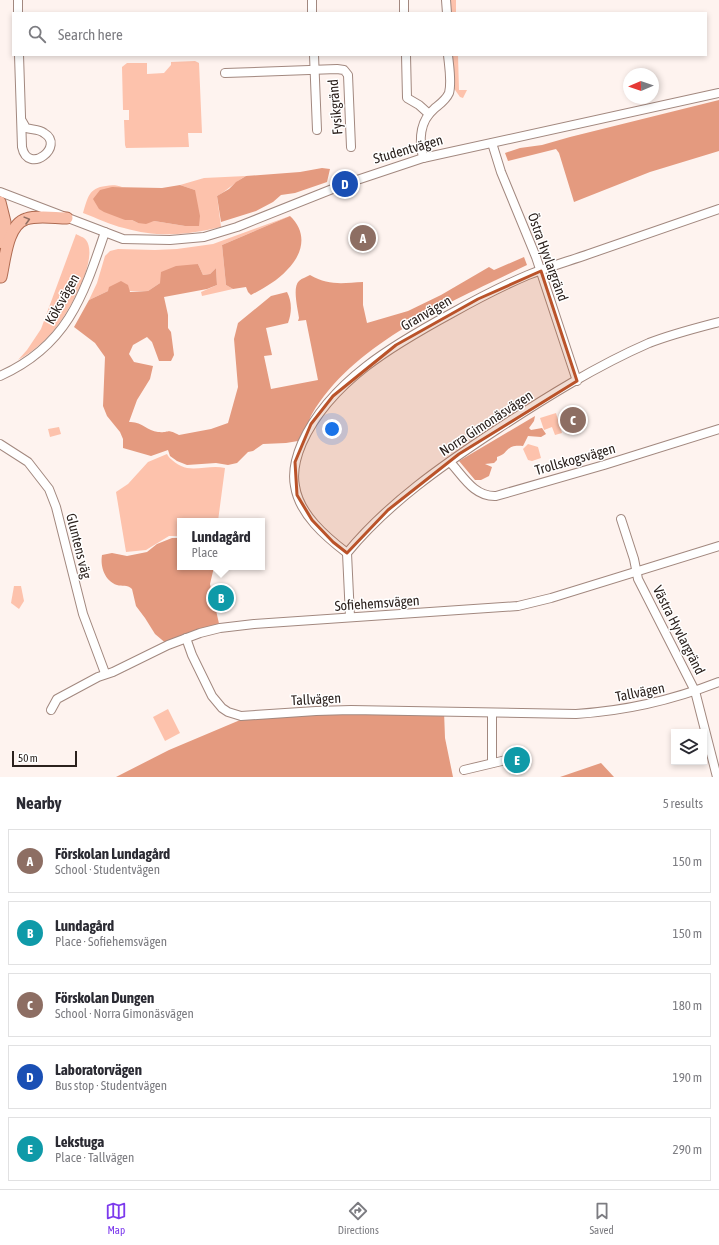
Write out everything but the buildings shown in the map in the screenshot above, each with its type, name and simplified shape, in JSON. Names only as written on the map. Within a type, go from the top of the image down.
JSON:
[{"type":"main road","points":[[0,202],[5,222],[1,282]]},
{"type":"main road","name":"Studentvägen","points":[[1,282],[10,235],[16,225],[25,219],[31,218],[67,218]]},
{"type":"street","points":[[18,0],[18,12]]},
{"type":"street","points":[[312,0],[312,12]]},
{"type":"street","points":[[404,0],[404,12]]},
{"type":"street","points":[[446,0],[447,12]]},
{"type":"street","points":[[19,56],[22,147],[27,156],[33,159],[43,157],[47,154],[49,148],[50,142],[48,135],[42,131],[26,128],[22,122]]},
{"type":"street","name":"Fysikgränd","points":[[314,56],[317,130]]},
{"type":"street","points":[[406,56],[407,98],[419,105],[429,114]]},
{"type":"street","points":[[423,158],[420,138],[424,123],[429,114],[442,103],[450,88],[448,56]]},
{"type":"street","name":"Fysikgränd","points":[[225,73],[344,70],[348,75],[351,147]]},
{"type":"street","name":"Studentvägen","points":[[0,192],[123,239],[170,240],[204,238],[237,227],[345,184],[423,158],[719,93]]},
{"type":"street","name":"Östra Hyvlargränd","points":[[492,144],[501,172],[541,271],[577,381]]},
{"type":"street","name":"Granvägen","points":[[347,553],[330,539],[312,520],[297,496],[294,479],[295,462],[298,452],[312,424],[339,391],[373,362],[418,331],[478,299],[528,275],[719,209]]},
{"type":"street","name":"Köksvägen","points":[[0,376],[30,359],[52,341],[60,332],[79,301],[90,276],[105,232]]},
{"type":"street","name":"Norra Gimonäsvägen","points":[[347,553],[388,510],[450,462],[522,413],[629,353],[651,343],[719,322]]},
{"type":"street","name":"Trollskogsvägen","points":[[450,462],[475,490],[482,494],[496,496],[604,465],[719,429]]},
{"type":"street","name":"Gluntens väg","points":[[0,444],[28,462],[43,480],[51,493],[56,507],[83,614],[105,673]]},
{"type":"street","name":"Västra Hyvlargränd","points":[[621,519],[634,559],[638,579],[695,691],[717,777]]},
{"type":"street","name":"Sofiehemsvägen","points":[[51,710],[57,699],[105,673],[113,672],[186,638],[220,628],[236,625],[516,606],[545,599],[719,546]]},
{"type":"street","points":[[347,553],[350,617]]},
{"type":"street","name":"Tallvägen","points":[[186,638],[192,655],[212,696],[222,708],[234,714],[252,715],[351,710],[492,713],[594,713],[637,707],[673,698],[719,682]]},
{"type":"street","points":[[492,713],[492,763]]},
{"type":"street","points":[[464,770],[506,760]]},
{"type":"highlighted area","points":[[541,271],[577,381],[459,454],[388,510],[347,553],[333,542],[312,520],[297,495],[295,462],[311,424],[333,396],[396,345],[478,299]]},
{"type":"shaded area","points":[[450,0],[456,0],[456,12],[450,12]]},
{"type":"shaded area","points":[[452,56],[458,56],[459,90],[467,90],[463,98],[460,97],[453,87]]},
{"type":"shaded area","points":[[195,61],[199,63],[202,133],[188,133],[189,147],[126,148],[124,120],[129,120],[129,110],[123,110],[122,67],[127,63],[147,63],[147,74],[164,73],[171,65],[171,62]]},
{"type":"shaded area","points":[[719,100],[719,151],[650,172],[574,202],[559,153],[556,149],[508,161],[505,153],[520,148],[542,145]]},
{"type":"shaded area","points":[[322,168],[330,169],[327,182],[295,193],[281,195],[273,202],[256,211],[221,222],[217,196],[246,176],[300,172]]},
{"type":"shaded area","points":[[246,176],[217,196],[221,227],[196,232],[172,234],[149,233],[119,227],[83,213],[92,191],[100,187],[110,185],[122,187],[112,187],[125,220],[132,220],[138,223],[154,221],[185,226],[195,190],[180,185],[204,178]]},
{"type":"shaded area","points":[[180,185],[195,190],[200,216],[199,226],[185,226],[154,221],[146,224],[138,223],[132,220],[125,220],[99,209],[93,199],[100,190],[112,187],[162,188]]},
{"type":"shaded area","points":[[290,216],[222,245],[226,285],[233,289],[202,296],[201,292],[217,285],[216,268],[210,274],[203,275],[198,264],[160,283],[148,291],[108,291],[89,300],[97,283],[105,256],[110,251],[118,249],[177,249],[213,244]]},
{"type":"shaded area","points":[[290,216],[299,229],[301,243],[297,257],[287,270],[275,281],[251,295],[246,287],[233,289],[226,285],[222,245]]},
{"type":"shaded area","points":[[76,234],[86,240],[89,249],[89,260],[74,300],[60,323],[46,339],[18,360],[27,350],[41,329]]},
{"type":"shaded area","points":[[524,257],[527,265],[469,293],[408,326],[380,344],[353,365],[331,388],[312,414],[304,440],[286,443],[263,444],[253,451],[248,452],[237,463],[228,465],[216,463],[187,465],[170,456],[168,450],[151,456],[123,448],[123,439],[120,432],[107,416],[103,406],[105,357],[95,343],[74,327],[89,300],[108,291],[109,287],[121,281],[128,285],[130,292],[148,291],[160,283],[161,272],[176,266],[198,264],[203,275],[210,274],[216,268],[217,285],[207,289],[164,297],[168,315],[168,328],[171,332],[174,355],[171,361],[159,361],[152,342],[147,337],[133,345],[129,354],[134,362],[153,366],[150,379],[137,400],[129,422],[141,424],[154,431],[170,431],[179,435],[211,429],[228,423],[238,387],[234,339],[238,323],[271,296],[287,292],[291,307],[288,323],[266,328],[272,355],[264,356],[271,389],[318,380],[306,320],[298,321],[296,288],[299,281],[303,278],[310,275],[323,281],[330,282],[363,282],[363,305],[367,323],[408,311],[441,295],[489,267],[494,270]]},
{"type":"shaded area","points":[[556,413],[562,433],[555,435],[552,427],[544,430],[540,418]]},
{"type":"shaded area","points":[[535,416],[534,421],[529,428],[531,430],[542,428],[546,434],[541,437],[528,436],[523,446],[513,446],[504,454],[497,457],[497,460],[494,463],[485,464],[492,467],[489,476],[481,480],[475,480],[459,461]]},
{"type":"shaded area","points":[[59,427],[61,434],[50,437],[48,429]]},
{"type":"shaded area","points":[[528,444],[538,447],[541,458],[532,461],[528,460],[523,449]]},
{"type":"shaded area","points":[[167,454],[175,462],[187,468],[225,468],[218,518],[177,518],[177,536],[169,536],[146,550],[126,552],[116,492],[128,484],[148,462]]},
{"type":"shaded area","points":[[172,538],[177,538],[177,570],[213,570],[210,584],[220,628],[168,645],[155,634],[136,606],[132,589],[119,586],[106,577],[102,564],[102,555],[112,553],[127,556],[147,552],[157,544]]},
{"type":"shaded area","points":[[14,586],[21,586],[24,601],[19,609],[11,603]]},
{"type":"shaded area","points":[[168,709],[180,733],[165,741],[153,717]]},
{"type":"shaded area","points":[[444,711],[445,738],[453,777],[116,777],[169,750],[252,715]]},
{"type":"shaded area","points":[[601,763],[614,777],[560,777]]},
{"type":"place","name":"Laboratorvägen","points":[[345,184]]},
{"type":"place","name":"Förskolan Lundagård","points":[[363,238]]},
{"type":"place","name":"Förskolan Dungen","points":[[573,420]]},
{"type":"place","name":"Lundagård","points":[[221,598]]},
{"type":"place","name":"Lekstuga","points":[[517,760]]}]
